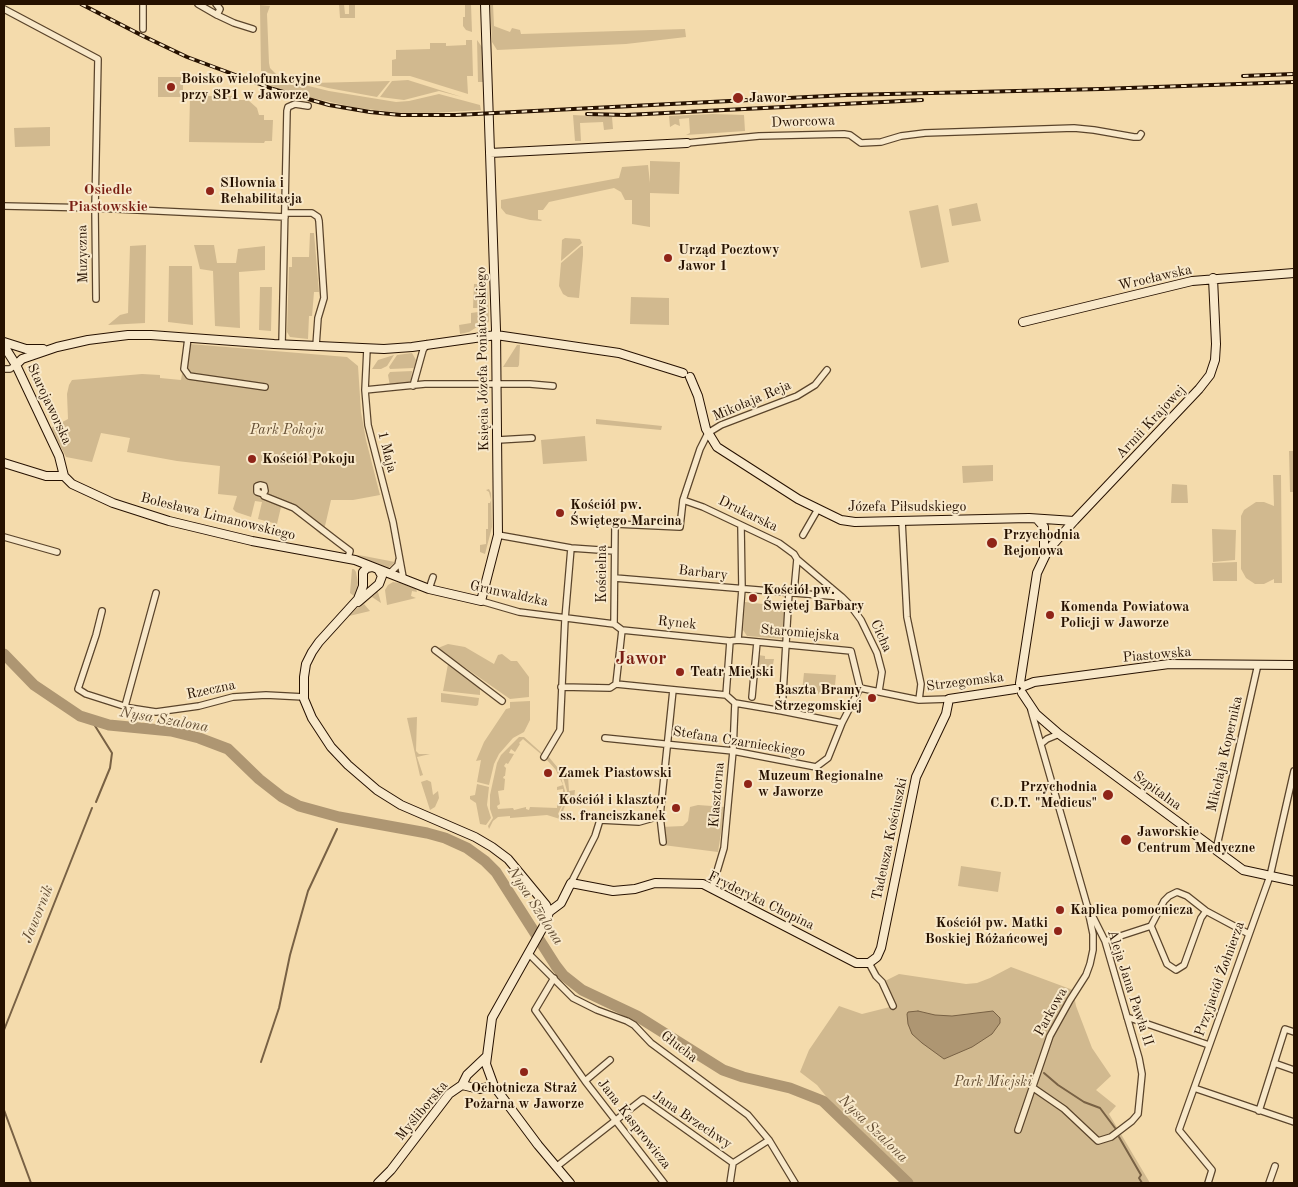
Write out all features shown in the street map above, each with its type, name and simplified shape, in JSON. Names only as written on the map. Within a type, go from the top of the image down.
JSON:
[{"type":"street","points":[[143,4],[144,29]]},
{"type":"street","points":[[198,4],[234,23],[253,29]]},
{"type":"street","points":[[216,4],[220,9],[217,15]]},
{"type":"street","name":"Księcia Józefa Poniatowskiego","points":[[481,601],[498,535],[496,335],[485,4]]},
{"type":"street","name":"Muzyczna","points":[[4,9],[98,59],[95,208],[96,299]]},
{"type":"street","points":[[282,344],[287,111],[288,107],[295,104],[308,106]]},
{"type":"street","name":"Dworcowa","points":[[490,153],[687,143],[759,136],[844,134],[850,135],[862,143],[881,142],[901,136],[925,133],[1074,128],[1134,137],[1139,137],[1142,134]]},
{"type":"street","points":[[4,206],[285,215],[312,213],[318,217],[324,298],[318,318],[316,346]]},
{"type":"street","name":"Wrocławska","points":[[1023,322],[1192,281],[1294,273]]},
{"type":"street","name":"Armii Krajowej","points":[[1020,688],[1037,573],[1044,558],[1074,521],[1209,378],[1215,360],[1217,330],[1213,278]]},
{"type":"street","points":[[4,342],[36,350],[88,340],[128,335],[396,349],[496,335],[611,351],[651,362],[687,375],[698,396],[708,433],[700,450],[683,500]]},
{"type":"street","points":[[188,338],[184,369],[189,376],[265,387]]},
{"type":"street","points":[[413,386],[423,350],[427,344]]},
{"type":"street","name":"Starojaworska","points":[[4,346],[16,365],[60,456],[64,476]]},
{"type":"street","points":[[4,369],[10,369],[22,359],[57,347]]},
{"type":"street","name":"1 Maja","points":[[367,348],[366,390],[368,426],[392,517],[403,577],[401,578]]},
{"type":"street","name":"Mikołaja Reja","points":[[708,433],[720,425],[798,396],[814,385],[827,370]]},
{"type":"street","points":[[366,390],[425,384],[530,384],[553,386]]},
{"type":"street","name":"Józefa Piłsudskiego","points":[[708,433],[713,442],[722,451],[818,509],[841,520],[855,522],[1029,518],[1074,521]]},
{"type":"street","points":[[498,440],[532,438]]},
{"type":"street","points":[[4,463],[46,476],[64,476]]},
{"type":"street","name":"Bolesława Limanowskiego","points":[[64,476],[72,484],[84,491],[113,503],[169,521],[252,541],[349,555],[375,568]]},
{"type":"street","points":[[263,494],[294,508],[349,555],[363,572],[360,595],[319,642],[306,664],[304,697],[307,709],[317,727],[335,752],[377,790],[396,802],[475,837],[508,859],[546,905],[549,912]]},
{"type":"street","name":"Drukarska","points":[[683,500],[703,506],[779,543],[842,597]]},
{"type":"street","name":"Kościelna","points":[[614,624],[615,524],[680,527],[683,500]]},
{"type":"street","points":[[804,535],[818,509]]},
{"type":"street","name":"Armii Krajowej","points":[[1037,519],[1044,527],[1044,558]]},
{"type":"street","points":[[902,521],[907,617],[921,684],[919,700]]},
{"type":"street","points":[[738,640],[742,589],[742,526]]},
{"type":"street","points":[[498,535],[571,548],[614,551]]},
{"type":"street","points":[[4,537],[57,552]]},
{"type":"street","points":[[544,757],[560,730],[564,618],[571,548]]},
{"type":"street","points":[[782,710],[786,644],[798,559]]},
{"type":"street","points":[[389,574],[398,565],[399,560]]},
{"type":"street","points":[[352,606],[378,585],[382,576],[375,568],[367,568],[363,572]]},
{"type":"street","name":"Grunwaldzka","points":[[375,568],[429,589],[519,612],[614,624]]},
{"type":"street","points":[[429,589],[433,577]]},
{"type":"street","points":[[363,582],[368,587],[401,578]]},
{"type":"street","name":"Barbary","points":[[615,578],[842,597]]},
{"type":"street","points":[[124,706],[156,593]]},
{"type":"street","name":"Cicha","points":[[842,597],[861,620],[877,653],[882,672],[879,691]]},
{"type":"street","name":"Rzeczna","points":[[102,610],[96,635],[78,688],[86,694],[144,712],[162,712],[199,706],[233,697],[287,695],[304,697]]},
{"type":"street","points":[[614,624],[622,630],[616,684]]},
{"type":"street","name":"Rynek","points":[[622,630],[730,641],[738,640]]},
{"type":"street","name":"Staromiejska","points":[[738,640],[851,651],[860,688]]},
{"type":"street","points":[[726,695],[730,641]]},
{"type":"street","points":[[752,697],[757,642]]},
{"type":"street","points":[[435,650],[502,701]]},
{"type":"street","name":"Piastowska","points":[[1020,688],[1032,682],[1169,664],[1294,665]]},
{"type":"street","name":"Mikołaja Kopernika","points":[[1216,850],[1258,664]]},
{"type":"street","points":[[1022,673],[1032,682]]},
{"type":"street","points":[[561,687],[610,688],[616,684],[726,695],[735,703],[782,710],[842,723]]},
{"type":"street","name":"Strzegomska","points":[[860,688],[919,700],[949,699],[1020,688]]},
{"type":"street","name":"Stefana Czarnieckiego","points":[[605,738],[733,751],[816,767],[828,758],[842,723],[860,688]]},
{"type":"street","name":"Szpitalna","points":[[1020,688],[1030,708],[1059,734],[1243,870],[1294,881]]},
{"type":"street","points":[[663,842],[660,816],[674,690]]},
{"type":"street","name":"Tadeusza Kościuszki","points":[[872,961],[881,948],[914,783],[946,714],[949,699]]},
{"type":"street","name":"Klasztorna","points":[[712,888],[724,848],[733,751],[735,703]]},
{"type":"street","name":"Aleja Jana Pawła II","points":[[1030,708],[1087,905],[1105,941],[1140,1058],[1142,1074],[1138,1114],[1111,1137],[1098,1141],[1064,1109],[1032,1087]]},
{"type":"street","points":[[1041,744],[1050,737],[1059,734]]},
{"type":"street","name":"Przyjaciół Żołnierza","points":[[1208,1183],[1212,1170],[1179,1130],[1270,876],[1294,771]]},
{"type":"street","points":[[570,1183],[494,1086],[486,1057],[492,1018],[546,922],[549,912],[561,903],[600,820],[639,822],[660,816]]},
{"type":"street","name":"Fryderyka Chopina","points":[[571,883],[613,891],[666,883],[703,884],[856,963],[872,961]]},
{"type":"street","points":[[1105,941],[1151,926],[1164,901],[1177,892],[1187,896],[1206,911],[1249,934]]},
{"type":"street","name":"Parkowa","points":[[1018,1130],[1050,1036],[1086,975],[1090,964],[1093,934],[1087,905]]},
{"type":"street","points":[[1151,926],[1167,964],[1176,970],[1184,965],[1201,918],[1206,911]]},
{"type":"street","name":"Głucha","points":[[530,951],[573,998],[634,1025],[651,1043],[748,1115],[769,1140],[795,1183]]},
{"type":"street","points":[[872,961],[876,976],[882,982],[893,1006]]},
{"type":"street","name":"Jana Kasprowicza","points":[[554,978],[535,1010],[585,1081],[664,1183]]},
{"type":"street","points":[[1127,1017],[1209,1045]]},
{"type":"street","points":[[1259,1111],[1285,1029],[1294,1032]]},
{"type":"street","name":"Myśliborska","points":[[378,1183],[449,1094],[462,1085],[468,1075],[486,1057]]},
{"type":"street","name":"Jana Kasprowicza","points":[[585,1081],[610,1060]]},
{"type":"street","points":[[1274,1063],[1294,1070]]},
{"type":"street","points":[[462,1085],[479,1090],[494,1086]]},
{"type":"street","points":[[1194,1088],[1294,1122]]},
{"type":"street","name":"Jana Brzechwy","points":[[556,1167],[644,1099],[733,1163],[769,1140]]},
{"type":"street","points":[[730,1183],[733,1163]]},
{"type":"street","points":[[1269,1183],[1275,1166]]},
{"type":"green space","points":[[339,4],[344,4],[345,14],[349,14],[349,4],[355,4],[355,18],[340,18]]},
{"type":"green space","points":[[465,4],[471,4],[472,32],[466,30],[463,26]]},
{"type":"green space","points":[[490,4],[493,4],[494,26],[510,32],[512,28],[520,30],[521,34],[685,29],[686,37],[626,44],[497,50],[492,42]]},
{"type":"green space","points":[[260,5],[270,6],[267,14],[269,63],[270,68],[276,74],[312,83],[390,81],[377,97],[328,88],[261,71]]},
{"type":"green space","points":[[466,40],[472,40],[473,76],[467,76],[468,94],[410,76],[392,76],[392,60],[396,59],[396,50],[430,49],[430,43],[446,43],[446,46],[466,45]]},
{"type":"green space","points":[[477,40],[482,47],[483,82],[478,82]]},
{"type":"green space","points":[[260,74],[329,91],[396,102],[439,94],[480,105],[481,110],[403,113],[357,108],[308,97],[252,80],[253,76]]},
{"type":"green space","name":"Boisko wielofunkcyjne przy SP1 w Jaworze","points":[[158,77],[183,77],[183,97],[158,97]]},
{"type":"green space","points":[[408,80],[462,97],[439,91],[404,100],[380,97],[392,81]]},
{"type":"green space","points":[[190,96],[233,96],[234,100],[248,100],[257,108],[259,115],[264,115],[264,120],[273,120],[272,141],[265,141],[264,143],[189,142]]},
{"type":"green space","points":[[573,115],[612,117],[613,129],[604,130],[603,122],[580,123],[581,141],[575,141]]},
{"type":"green space","points":[[744,115],[745,131],[686,135],[690,133],[689,118],[679,119],[680,126],[675,124],[670,127],[669,116]]},
{"type":"green space","points":[[50,127],[50,146],[15,147],[14,128]]},
{"type":"green space","points":[[650,161],[680,162],[679,194],[650,193],[650,227],[632,224],[632,200],[625,200],[621,192],[614,188],[549,202],[543,210],[538,210],[538,219],[541,221],[506,214],[501,208],[501,200],[619,178],[622,167],[648,165],[650,183]]},
{"type":"green space","points":[[977,203],[981,221],[952,226],[949,209]]},
{"type":"green space","points":[[938,205],[949,262],[921,268],[909,211]]},
{"type":"green space","points":[[310,233],[314,233],[319,292],[314,292],[312,316],[309,316],[308,339],[290,337],[287,332],[289,267],[292,267],[292,257],[309,257]]},
{"type":"green space","points":[[565,238],[580,239],[582,243],[561,261],[562,240]]},
{"type":"green space","points":[[146,245],[145,323],[108,325],[120,315],[128,313],[130,246]]},
{"type":"green space","points":[[194,245],[214,245],[217,263],[236,263],[238,249],[265,246],[265,270],[239,272],[240,328],[215,326],[213,271],[200,269]]},
{"type":"green space","points":[[583,246],[583,255],[579,298],[568,297],[563,294],[559,286],[561,263]]},
{"type":"green space","points":[[169,266],[192,266],[193,325],[168,322]]},
{"type":"green space","points":[[474,284],[485,284],[481,311],[478,311],[478,308],[473,308]]},
{"type":"green space","points":[[488,286],[489,321],[487,325],[481,328]]},
{"type":"green space","points":[[260,287],[272,287],[271,331],[259,330]]},
{"type":"green space","points":[[631,297],[669,298],[669,325],[630,324]]},
{"type":"green space","points":[[471,313],[481,313],[477,327],[469,332],[460,334],[459,325],[471,323]]},
{"type":"green space","name":"Park Pokoju","points":[[190,344],[347,357],[358,366],[361,412],[380,495],[353,500],[331,500],[321,535],[297,512],[281,507],[277,524],[258,519],[262,502],[255,501],[251,517],[236,512],[233,509],[237,496],[218,494],[220,466],[127,452],[130,438],[101,433],[92,462],[66,457],[51,428],[68,419],[67,394],[72,380],[142,374],[160,375],[160,378],[181,380],[182,374],[187,369]]},
{"type":"green space","points":[[517,345],[520,345],[518,367],[503,367]]},
{"type":"green space","points":[[412,353],[416,360],[414,368],[390,369],[389,367],[397,355]]},
{"type":"green space","points":[[394,355],[387,366],[381,369],[372,369],[378,360]]},
{"type":"green space","points":[[412,371],[411,380],[408,384],[390,386],[388,375],[390,372]]},
{"type":"green space","points":[[596,419],[662,426],[661,430],[596,424]]},
{"type":"green space","points":[[585,436],[587,461],[543,464],[541,440]]},
{"type":"green space","points":[[1289,451],[1294,451],[1294,492],[1290,492]]},
{"type":"green space","points":[[993,465],[993,481],[963,483],[962,466]]},
{"type":"green space","points":[[1273,475],[1281,475],[1282,583],[1274,583],[1274,579],[1264,584],[1255,584],[1246,578],[1241,569],[1241,516],[1244,510],[1256,502],[1264,502],[1274,506]]},
{"type":"green space","points":[[1172,484],[1187,485],[1188,503],[1171,503]]},
{"type":"green space","points":[[489,489],[491,493],[492,527],[485,554],[480,552],[480,545],[486,544],[488,503],[491,500],[489,492],[486,490]]},
{"type":"green space","points":[[1212,529],[1236,530],[1235,560],[1213,562]]},
{"type":"green space","points":[[357,555],[395,562],[387,569],[359,558]]},
{"type":"green space","points":[[1237,562],[1237,581],[1213,581],[1212,563]]},
{"type":"green space","points":[[352,569],[356,572],[358,583],[354,596],[350,593]]},
{"type":"green space","points":[[393,582],[416,589],[417,592],[412,591],[411,596],[416,598],[387,605],[385,590]]},
{"type":"green space","points":[[374,591],[378,592],[381,603],[372,597],[364,604],[370,611],[349,616]]},
{"type":"green space","points":[[745,602],[772,605],[773,602],[786,603],[783,639],[747,636],[743,630]]},
{"type":"green space","points":[[448,644],[465,647],[494,664],[498,655],[502,654],[511,661],[517,661],[529,677],[529,697],[510,699],[460,664],[458,665],[438,648]]},
{"type":"green space","points":[[758,655],[765,656],[765,659],[774,659],[772,670],[767,670],[766,674],[757,675]]},
{"type":"green space","points":[[448,664],[478,686],[480,688],[480,695],[443,691]]},
{"type":"green space","points":[[804,673],[836,675],[835,685],[828,684],[825,695],[802,691]]},
{"type":"green space","points":[[441,693],[479,698],[478,705],[441,702]]},
{"type":"green space","points":[[530,701],[530,720],[524,732],[513,738],[499,754],[494,764],[489,785],[477,782],[481,760],[476,761],[484,742],[506,709],[510,708],[510,702]]},
{"type":"green space","points":[[417,717],[416,751],[419,754],[430,754],[417,757],[423,775],[420,776],[407,718]]},
{"type":"green space","points":[[519,737],[524,737],[544,755],[523,739],[515,752],[511,749],[509,753],[514,754],[508,764],[506,763],[504,766],[506,768],[503,778],[505,779],[504,790],[498,791],[500,804],[497,806],[498,809],[513,808],[514,810],[526,807],[529,810],[530,807],[557,808],[557,803],[562,802],[563,789],[557,790],[557,787],[563,785],[556,770],[547,760],[548,756],[558,768],[565,791],[563,803],[558,814],[564,804],[567,791],[563,777],[568,776],[569,791],[575,790],[574,800],[568,798],[560,819],[547,815],[498,817],[493,821],[489,829],[488,826],[493,818],[490,809],[490,795],[497,763],[501,755]]},
{"type":"green space","points":[[427,780],[431,782],[433,795],[438,791],[439,798],[435,807],[430,810],[421,782]]},
{"type":"green space","points":[[477,784],[489,787],[487,805],[491,818],[486,825],[480,824],[476,803],[470,799],[470,796],[475,795]]},
{"type":"green space","points":[[698,805],[725,807],[718,852],[663,845],[661,827],[683,826],[688,821],[690,807]]},
{"type":"green space","points":[[961,866],[1001,872],[998,892],[958,886]]},
{"type":"green space","name":"Park Miejski","points":[[1011,967],[1073,990],[1076,1006],[1092,1048],[1111,1076],[1096,1090],[1116,1106],[1109,1114],[1150,1183],[914,1183],[833,1105],[817,1085],[800,1072],[809,1050],[839,1006],[862,1014],[894,1006],[883,982],[899,974],[966,984],[977,983]]},
{"type":"shaded area","points":[[918,1011],[952,1016],[993,1011],[1000,1018],[1000,1023],[992,1034],[972,1047],[944,1059],[912,1034],[907,1014],[908,1012]]},
{"type":"waterway","name":"Nysa Szalona","points":[[4,654],[34,685],[80,716],[109,725],[171,731],[199,738],[228,749],[259,779],[282,797],[299,806],[339,817],[427,833],[445,838],[467,848],[496,872],[556,966],[563,975],[582,990],[637,1016],[723,1070],[743,1077],[790,1088],[823,1101],[908,1183]]},
{"type":"waterway","name":"Jawornik","points":[[92,721],[112,753],[110,768],[96,802]]},
{"type":"waterway","name":"Jawornik","points":[[4,1030],[92,808]]},
{"type":"waterway","points":[[261,1062],[279,1008],[290,955],[308,891],[337,829]]},
{"type":"waterway","points":[[1044,1073],[1084,1102],[1100,1108],[1115,1128]]},
{"type":"waterway","name":"Jawornik","points":[[4,1110],[31,1183]]},
{"type":"waterway","points":[[1119,1137],[1141,1175],[1139,1178],[1142,1183]]},
{"type":"railway","points":[[81,4],[187,57],[273,89],[329,105],[401,115],[456,115],[847,95],[1294,82]]},
{"type":"railway","points":[[1243,76],[1294,74]]},
{"type":"railway","points":[[587,114],[626,115],[922,100]]},
{"type":"place","name":"Boisko wielofunkcyjne przy SP1 w Jaworze","points":[[171,87]]},
{"type":"place","name":"Jawor","points":[[738,98]]},
{"type":"place","name":"SIłownia i Rehabilitacja","points":[[210,191]]},
{"type":"place","name":"Urząd Pocztowy Jawor 1","points":[[668,258]]},
{"type":"place","name":"Kościół Pokoju","points":[[252,459]]},
{"type":"place","name":"Kościół pw. Świętego Marcina","points":[[560,513]]},
{"type":"place","name":"Przychodnia Rejonowa","points":[[992,543]]},
{"type":"place","name":"Kościół pw. Świętej Barbary","points":[[753,598]]},
{"type":"place","name":"Komenda Powiatowa Policji w Jaworze","points":[[1050,615]]},
{"type":"place","name":"Teatr Miejski","points":[[680,672]]},
{"type":"place","name":"Baszta Bramy Strzegomskiej","points":[[872,698]]},
{"type":"place","name":"Zamek Piastowski","points":[[548,773]]},
{"type":"place","name":"Muzeum Regionalne w Jaworze","points":[[748,784]]},
{"type":"place","name":"Przychodnia C.D.T. \"Medicus\"","points":[[1108,795]]},
{"type":"place","name":"Kościół i klasztor ss. franciszkanek","points":[[676,808]]},
{"type":"place","name":"Jaworskie Centrum Medyczne","points":[[1126,840]]},
{"type":"place","name":"Kaplica pomocnicza","points":[[1060,910]]},
{"type":"place","name":"Kościół pw. Matki Boskiej Różańcowej","points":[[1058,931]]},
{"type":"place","name":"Ochotnicza Straż Pożarna w Jaworze","points":[[524,1072]]},
{"type":"district","name":"Osiedle Piastowskie","points":[[108,198]]},
{"type":"district","name":"Jawor","points":[[641,659]]}]
